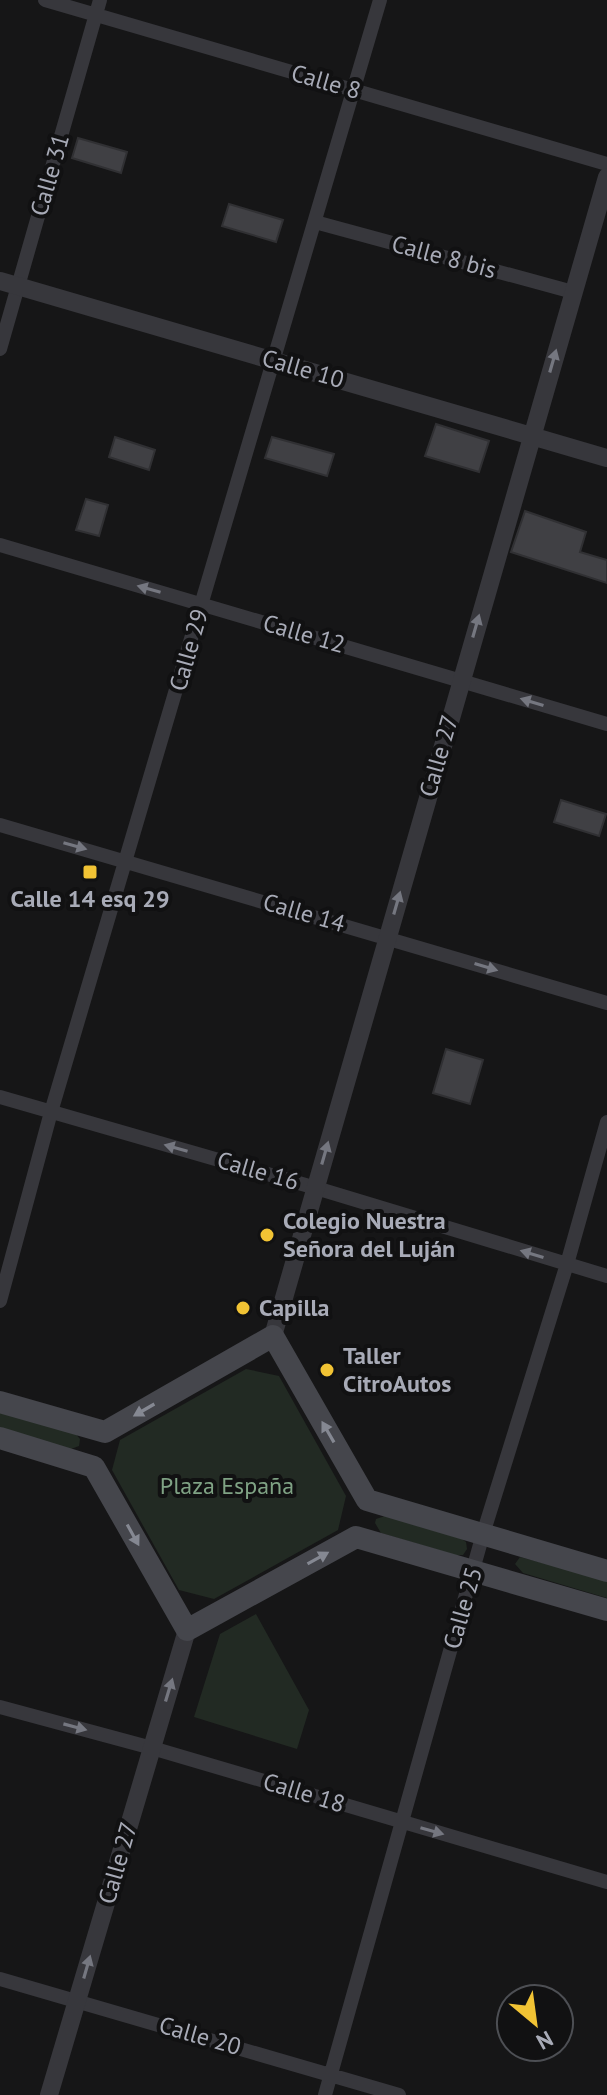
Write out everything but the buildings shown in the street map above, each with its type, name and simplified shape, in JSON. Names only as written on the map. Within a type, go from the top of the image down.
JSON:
[{"type":"main road","points":[[94,1467],[105,1432],[273,1336],[367,1500],[607,1571]]},
{"type":"main road","points":[[0,1402],[105,1432]]},
{"type":"main road","points":[[0,1438],[94,1467],[187,1630],[356,1537],[367,1500]]},
{"type":"main road","points":[[356,1537],[607,1610]]},
{"type":"street","name":"Calle 8","points":[[45,0],[98,7],[353,90],[607,164]]},
{"type":"street","name":"Calle 29","points":[[0,1301],[51,1112],[380,0]]},
{"type":"street","name":"Calle 31","points":[[0,349],[98,7]]},
{"type":"street","name":"Calle 27","points":[[273,1336],[607,177]]},
{"type":"street","name":"Calle 8 bis","points":[[315,222],[573,292]]},
{"type":"street","name":"Calle 10","points":[[0,281],[607,458]]},
{"type":"street","name":"Calle 12","points":[[0,545],[607,724]]},
{"type":"street","name":"Calle 14","points":[[0,825],[607,1003]]},
{"type":"street","name":"Calle 16","points":[[0,1097],[607,1276]]},
{"type":"street","name":"Calle 25","points":[[325,2095],[483,1534],[567,1264],[607,1122]]},
{"type":"street","name":"Calle 27","points":[[49,2095],[187,1630]]},
{"type":"street","name":"Calle 18","points":[[0,1707],[152,1748],[607,1882]]},
{"type":"street","name":"Calle 20","points":[[0,1979],[399,2095]]},
{"type":"green space","name":"Plaza España","points":[[246,1369],[279,1376],[346,1496],[338,1530],[214,1599],[179,1590],[112,1470],[120,1440]]},
{"type":"green space","points":[[0,1411],[75,1433],[80,1439],[79,1446],[71,1449],[0,1429]]},
{"type":"green space","points":[[385,1516],[462,1539],[467,1549],[463,1555],[455,1555],[381,1533],[375,1523],[376,1519]]},
{"type":"green space","points":[[520,1557],[607,1580],[607,1598],[523,1573],[515,1564]]},
{"type":"green space","points":[[256,1614],[309,1710],[297,1749],[194,1717],[220,1634]]},
{"type":"place","name":"Calle 14 esq 29","points":[[90,872]]},
{"type":"place","name":"Colegio Nuestra Señora del Luján","points":[[267,1235]]},
{"type":"place","name":"Capilla","points":[[243,1308]]},
{"type":"place","name":"Taller CitroAutos","points":[[327,1370]]}]
